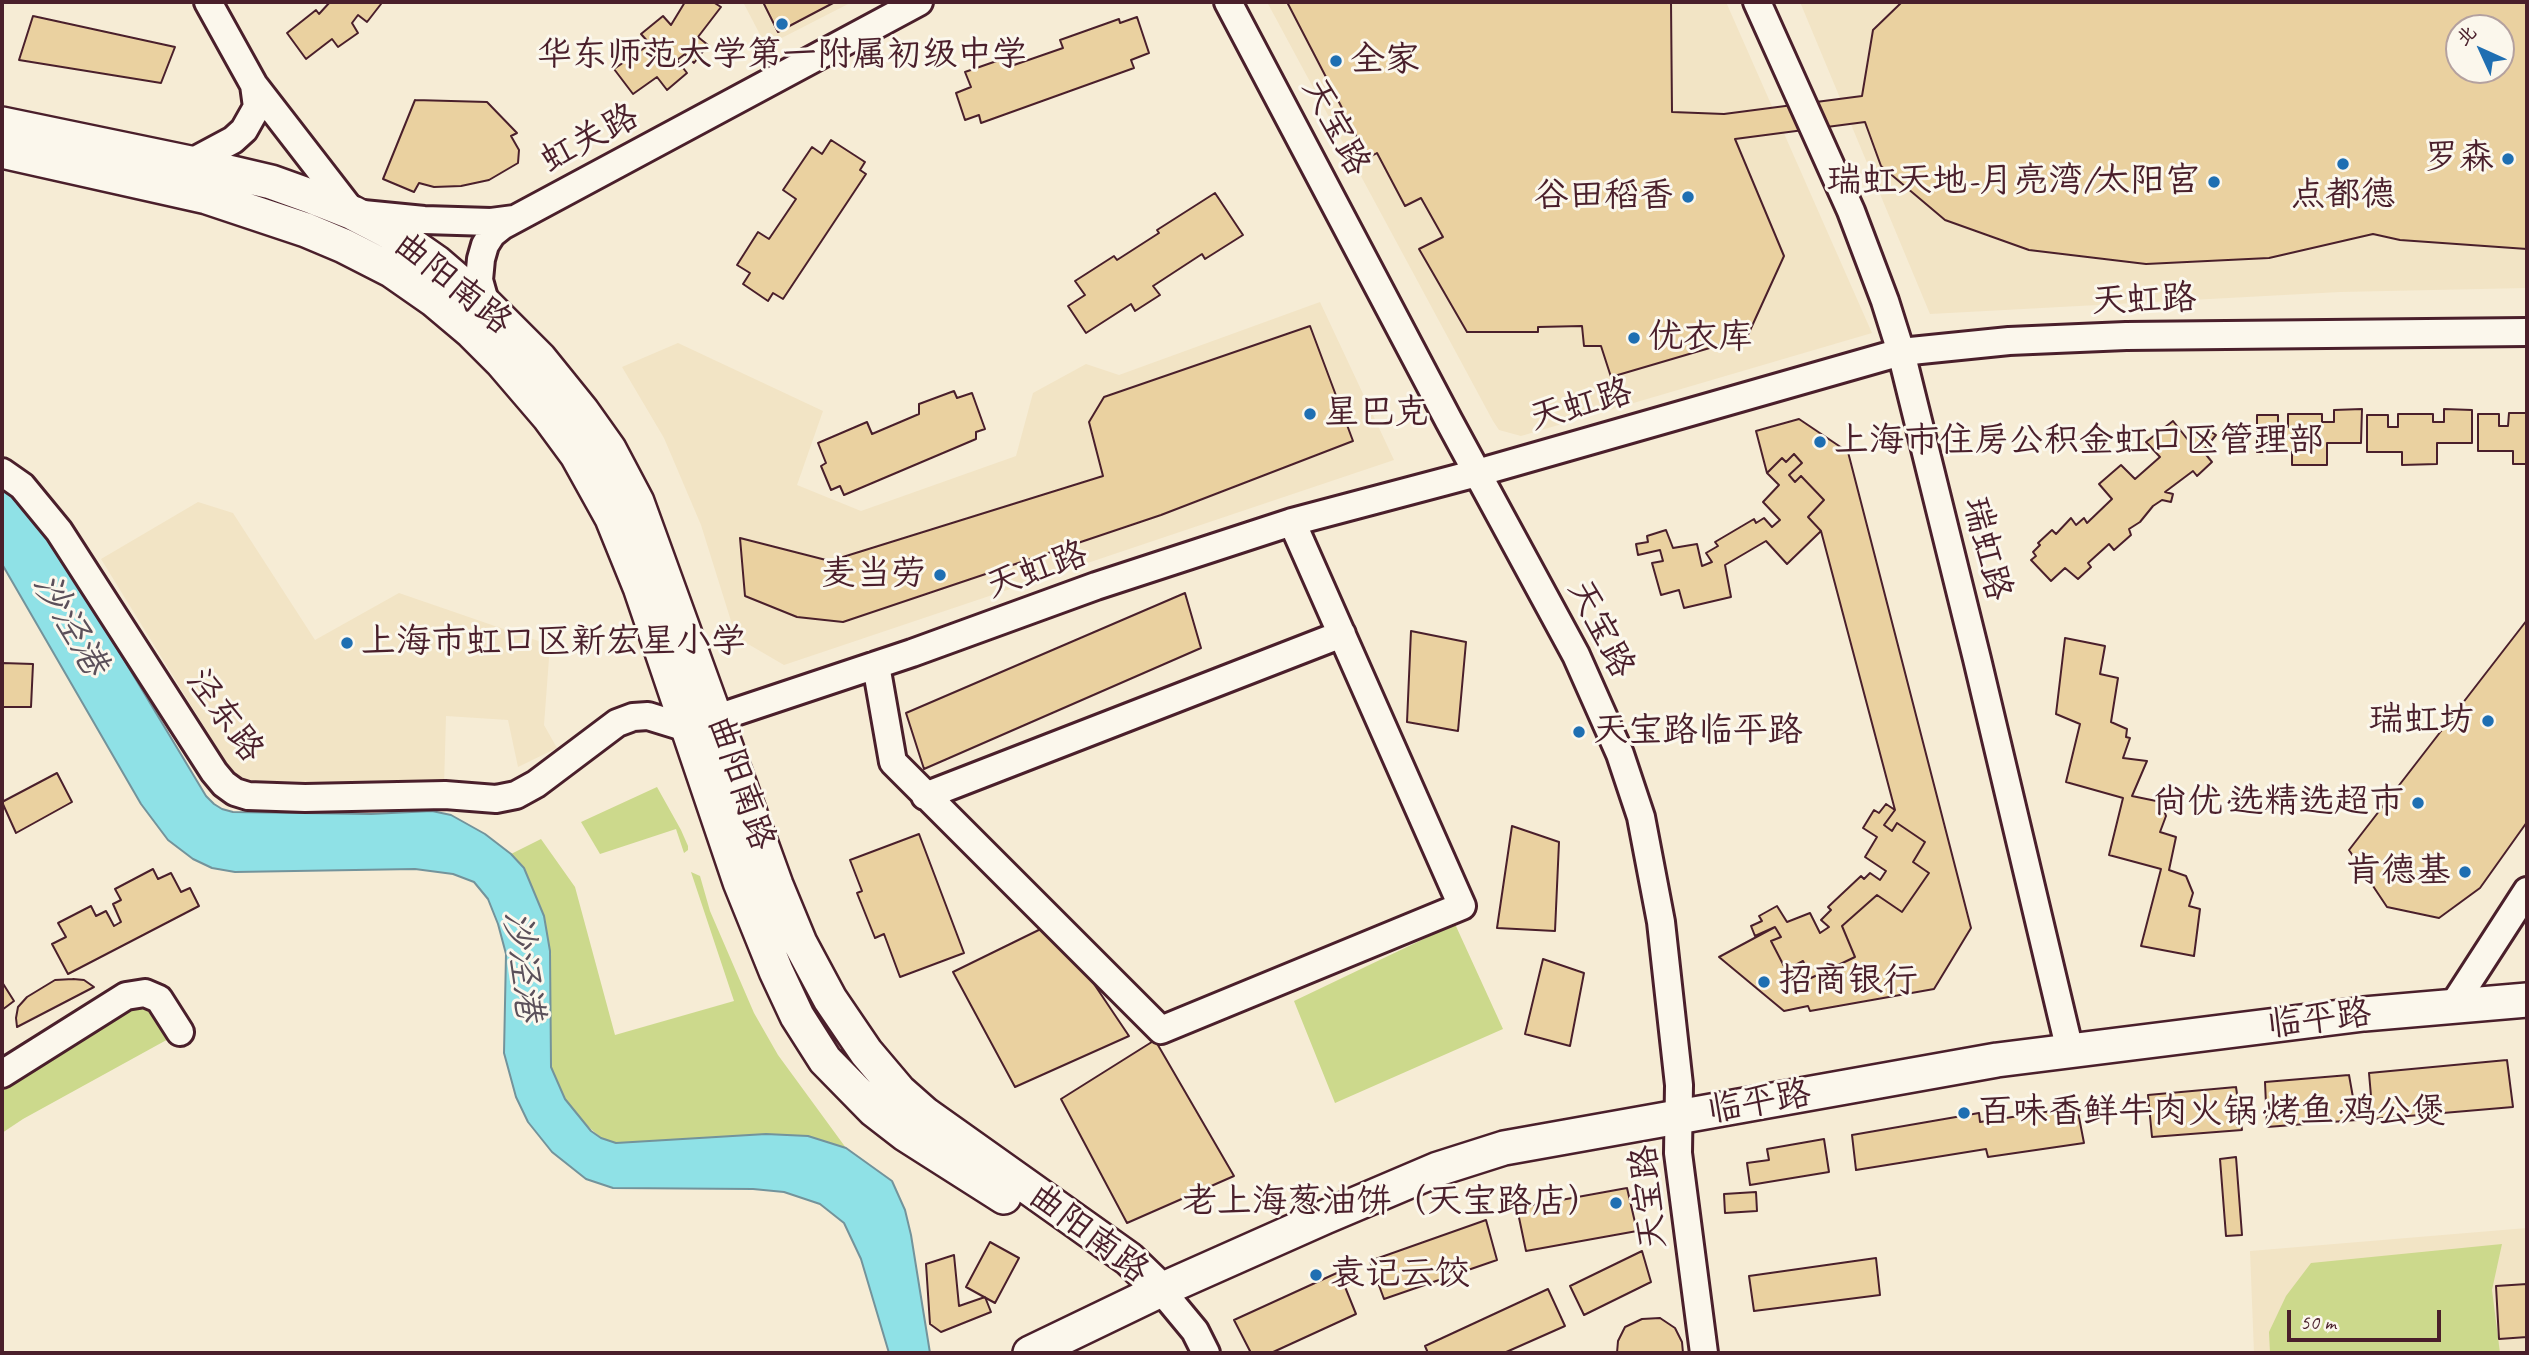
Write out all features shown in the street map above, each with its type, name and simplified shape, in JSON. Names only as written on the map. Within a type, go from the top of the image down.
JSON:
[{"type":"main road","name":"曲阳南路","points":[[2,124],[271,182],[353,213],[402,239],[436,262],[486,305],[540,359],[582,411],[608,449],[637,502],[702,722],[740,882],[797,1016],[825,1060],[874,1110],[905,1134],[1108,1265],[1161,1290]]},
{"type":"main road","name":"曲阳南路","points":[[2,151],[207,197],[306,230],[391,270],[434,300],[472,332],[549,417],[577,455],[612,517],[640,587],[702,722]]},
{"type":"main road","name":"临平路","points":[[1030,1353],[1161,1290],[1325,1217],[1471,1157],[1504,1148],[1997,1060],[2364,1014],[2527,1000]]},
{"type":"street","points":[[208,2],[254,85],[353,213]]},
{"type":"street","name":"虹关路","points":[[486,305],[480,280],[481,259],[492,234],[515,219],[919,2]]},
{"type":"street","name":"天宝路","points":[[1228,2],[1576,655],[1620,754],[1647,846],[1661,922],[1679,1085],[1678,1153],[1703,1353]]},
{"type":"street","name":"瑞虹路","points":[[1762,3],[1851,211],[1901,352],[2070,1051]]},
{"type":"street","points":[[190,163],[244,130],[257,107],[254,85]]},
{"type":"street","name":"虹关路","points":[[353,213],[465,222],[515,219]]},
{"type":"street","name":"天虹路","points":[[702,722],[876,665],[1096,586],[1292,522],[1477,473],[1901,352],[2009,341],[2126,336],[2527,332]]},
{"type":"street","name":"泾东路","points":[[2,472],[22,486],[59,531],[214,772],[235,792],[247,796],[305,798],[445,795],[496,799],[516,795],[536,784],[617,723],[633,717],[702,722]]},
{"type":"street","points":[[876,665],[893,762],[1161,1030],[1462,906],[1292,522]]},
{"type":"street","points":[[925,796],[1342,634]]},
{"type":"street","points":[[2452,1007],[2527,891]]},
{"type":"street","points":[[2,1074],[126,996],[145,993],[159,999],[180,1032]]},
{"type":"street","points":[[1161,1290],[1195,1331],[1206,1353]]},
{"type":"shaded area","name":"华东师范大学第一附属初级中学","points":[[743,2],[852,2],[766,46]]},
{"type":"shaded area","points":[[1267,2],[1726,2],[1872,333],[1521,436],[1499,430]]},
{"type":"shaded area","points":[[1800,2],[2527,2],[2527,288],[2340,292],[1930,314]]},
{"type":"shaded area","points":[[1320,302],[1394,460],[784,665],[736,637],[701,525],[664,438],[622,367],[678,343],[823,411],[797,485],[861,511],[1016,456],[1033,393],[1086,364],[1119,375]]},
{"type":"shaded area","name":"上海市虹口区新宏星小学","points":[[198,502],[233,513],[315,640],[399,593],[550,645],[544,725],[557,748],[518,767],[508,720],[446,716],[444,786],[237,780],[101,559]]},
{"type":"shaded area","points":[[2527,1228],[2527,1353],[2254,1353],[2250,1251]]},
{"type":"green space","points":[[657,787],[681,830],[688,850],[684,853],[676,829],[600,854],[581,822]]},
{"type":"green space","points":[[541,839],[575,887],[615,1035],[734,1001],[691,872],[700,876],[710,911],[754,1013],[778,1055],[846,1148],[808,1136],[616,1143],[601,1138],[579,1118],[565,1099],[551,1067],[550,951],[544,916],[524,868],[511,854]]},
{"type":"green space","points":[[1455,924],[1503,1029],[1335,1103],[1294,1001]]},
{"type":"green space","points":[[134,1001],[148,1004],[172,1037],[2,1133],[2,1083]]},
{"type":"green space","points":[[2502,1244],[2492,1290],[2500,1353],[2270,1353],[2269,1332],[2286,1296],[2311,1263]]},
{"type":"water","name":"沙泾港","points":[[2,488],[34,518],[58,550],[206,796],[214,804],[233,812],[371,814],[432,811],[451,815],[485,834],[524,868],[544,916],[550,951],[551,1067],[565,1099],[591,1131],[616,1143],[766,1134],[808,1136],[846,1148],[892,1181],[905,1210],[911,1235],[930,1353],[889,1353],[861,1259],[844,1223],[820,1204],[784,1192],[753,1189],[613,1188],[586,1179],[552,1152],[528,1122],[516,1097],[504,1053],[506,954],[488,899],[474,882],[453,874],[415,869],[235,872],[212,868],[193,859],[168,840],[141,804],[2,564]]},
{"type":"building","points":[[330,2],[381,4],[367,22],[358,15],[352,23],[358,33],[338,47],[332,39],[306,59],[287,33],[316,10],[319,14]]},
{"type":"building","points":[[685,2],[713,2],[721,7],[698,37],[708,45],[694,63],[685,54],[677,60],[687,73],[667,90],[657,77],[633,94],[614,69],[650,44],[641,34],[663,16],[671,25]]},
{"type":"building","points":[[763,2],[835,2],[778,32]]},
{"type":"building","name":"瑞虹天地-月亮湾/太阳宫","points":[[1287,2],[1671,2],[1672,112],[1724,114],[1862,96],[1873,30],[1902,2],[2527,2],[2527,249],[2400,240],[2373,234],[2269,258],[2146,264],[2029,250],[1945,220],[1881,166],[1865,122],[1735,139],[1784,256],[1747,337],[1611,377],[1601,346],[1584,346],[1582,326],[1538,327],[1538,332],[1467,332],[1419,249],[1443,237],[1421,198],[1405,206],[1377,153],[1368,158]]},
{"type":"building","points":[[33,16],[175,47],[161,83],[19,60]]},
{"type":"building","points":[[1137,17],[1149,53],[1131,60],[1134,68],[981,123],[979,115],[965,120],[956,93],[971,87],[965,72],[1011,56],[1014,65],[1063,48],[1060,40],[1119,19],[1120,23]]},
{"type":"building","points":[[415,100],[487,102],[517,133],[511,136],[519,150],[518,163],[489,180],[461,186],[434,187],[419,183],[414,192],[383,179]]},
{"type":"building","points":[[831,140],[865,162],[860,170],[866,174],[783,299],[773,293],[768,301],[743,284],[750,273],[737,265],[758,232],[769,239],[796,199],[783,190],[812,147],[822,154]]},
{"type":"building","points":[[1215,193],[1243,235],[1205,259],[1202,254],[1153,286],[1160,295],[1135,311],[1131,304],[1086,333],[1068,306],[1085,295],[1075,281],[1114,256],[1117,260],[1159,233],[1157,230]]},
{"type":"building","points":[[1310,326],[1353,441],[1161,515],[843,622],[797,617],[745,596],[740,538],[830,561],[1103,476],[1089,422],[1104,397]]},
{"type":"building","points":[[954,391],[957,398],[972,393],[985,429],[976,432],[976,439],[844,495],[840,486],[831,490],[821,466],[826,463],[818,443],[867,422],[872,434],[919,414],[919,404]]},
{"type":"building","points":[[2362,409],[2361,443],[2327,443],[2327,465],[2292,465],[2292,452],[2257,452],[2257,415],[2278,415],[2278,427],[2288,427],[2288,414],[2322,414],[2322,422],[2334,422],[2334,410]]},
{"type":"building","points":[[2444,409],[2472,410],[2472,443],[2437,443],[2437,464],[2402,465],[2402,452],[2367,452],[2367,415],[2388,415],[2388,427],[2398,427],[2398,414],[2433,414],[2433,422],[2444,422]]},
{"type":"building","points":[[2509,413],[2527,413],[2527,464],[2513,464],[2513,451],[2478,451],[2478,414],[2499,414],[2499,426],[2508,426]]},
{"type":"building","points":[[1799,419],[1848,452],[1971,928],[1934,989],[1810,1011],[1808,1006],[1784,1011],[1719,957],[1775,927],[1781,937],[1771,941],[1786,970],[1803,961],[1811,978],[1855,957],[1842,926],[1877,895],[1902,912],[1929,873],[1913,862],[1925,842],[1897,823],[1892,831],[1884,825],[1895,810],[1821,531],[1808,517],[1824,500],[1801,476],[1795,482],[1789,475],[1802,463],[1794,454],[1786,462],[1782,458],[1767,473],[1756,431]]},
{"type":"building","points":[[2173,421],[2188,440],[2200,425],[2216,435],[2203,451],[2212,462],[2197,476],[2193,471],[2165,492],[2173,494],[2171,502],[2162,500],[2153,506],[2140,522],[2129,529],[2131,535],[2114,550],[2109,544],[2088,563],[2091,567],[2078,579],[2065,568],[2051,581],[2031,560],[2036,556],[2033,552],[2040,545],[2038,543],[2052,530],[2056,534],[2071,518],[2076,525],[2084,518],[2087,523],[2112,499],[2099,484],[2121,465],[2135,479],[2160,457],[2146,442]]},
{"type":"building","points":[[1794,454],[1802,463],[1789,475],[1795,482],[1801,476],[1824,500],[1808,517],[1821,531],[1787,564],[1766,541],[1725,565],[1731,597],[1684,608],[1679,590],[1661,595],[1652,563],[1663,561],[1660,550],[1638,555],[1636,544],[1648,542],[1647,536],[1666,530],[1673,548],[1697,544],[1702,566],[1712,562],[1706,553],[1718,546],[1715,542],[1754,519],[1756,523],[1764,518],[1772,527],[1780,520],[1763,502],[1779,485],[1767,473],[1782,458],[1786,462]]},
{"type":"building","points":[[1185,593],[1201,648],[924,769],[906,713]]},
{"type":"building","name":"瑞虹坊","points":[[2527,620],[2527,822],[2480,888],[2439,918],[2387,907],[2349,850]]},
{"type":"building","points":[[1411,631],[1466,642],[1458,731],[1407,722]]},
{"type":"building","points":[[2065,638],[2105,646],[2100,674],[2118,678],[2111,722],[2127,729],[2126,737],[2130,738],[2123,758],[2147,761],[2132,796],[2161,802],[2166,816],[2160,832],[2176,837],[2169,870],[2186,876],[2193,893],[2189,906],[2200,909],[2194,956],[2141,946],[2161,869],[2109,855],[2123,798],[2066,782],[2080,724],[2056,714]]},
{"type":"building","points":[[2,663],[33,664],[31,707],[2,707]]},
{"type":"building","points":[[57,773],[72,802],[16,833],[2,802]]},
{"type":"building","points":[[1886,804],[1895,810],[1884,825],[1892,831],[1897,823],[1925,842],[1913,862],[1929,873],[1902,912],[1877,895],[1842,926],[1855,957],[1811,978],[1803,961],[1786,970],[1771,941],[1781,937],[1775,927],[1755,936],[1751,926],[1762,921],[1759,916],[1777,906],[1787,922],[1810,913],[1820,933],[1829,927],[1821,920],[1831,910],[1828,907],[1861,876],[1864,879],[1870,873],[1880,880],[1886,871],[1865,857],[1877,837],[1863,828],[1874,810],[1879,813]]},
{"type":"building","points":[[1512,826],[1559,842],[1555,931],[1497,928]]},
{"type":"building","points":[[919,834],[964,953],[900,977],[884,934],[875,938],[857,893],[862,891],[850,860]]},
{"type":"building","points":[[153,869],[158,879],[171,873],[181,892],[190,888],[199,906],[68,974],[52,944],[66,937],[58,923],[91,906],[96,916],[106,911],[114,926],[121,922],[113,904],[121,900],[115,889]]},
{"type":"building","points":[[1053,923],[1129,1036],[1015,1087],[953,972]]},
{"type":"building","points":[[1543,959],[1584,973],[1570,1046],[1525,1034]]},
{"type":"building","points":[[55,980],[84,980],[94,987],[17,1027],[18,1007],[27,997]]},
{"type":"building","points":[[2,982],[14,1001],[2,1010]]},
{"type":"building","points":[[1155,1040],[1234,1176],[1127,1223],[1061,1099]]},
{"type":"building","points":[[2507,1060],[2513,1107],[2373,1119],[2369,1073]]},
{"type":"building","points":[[2349,1075],[2357,1120],[2267,1127],[2265,1082]]},
{"type":"building","points":[[2236,1087],[2242,1130],[2152,1137],[2148,1095]]},
{"type":"building","points":[[2077,1107],[2084,1143],[1988,1157],[1986,1149],[1856,1170],[1852,1135],[1979,1113],[1980,1122]]},
{"type":"building","points":[[1824,1139],[1829,1172],[1750,1185],[1747,1163],[1769,1160],[1767,1149]]},
{"type":"building","points":[[2236,1157],[2242,1235],[2226,1236],[2220,1159]]},
{"type":"building","points":[[1627,1188],[1637,1231],[1526,1251],[1517,1208]]},
{"type":"building","points":[[1756,1192],[1757,1211],[1725,1213],[1724,1194]]},
{"type":"building","points":[[1486,1220],[1497,1260],[1384,1299],[1370,1261]]},
{"type":"building","points":[[990,1242],[1019,1258],[995,1303],[966,1287]]},
{"type":"building","points":[[1642,1251],[1651,1282],[1584,1315],[1570,1286]]},
{"type":"building","points":[[954,1255],[959,1306],[985,1297],[991,1312],[941,1332],[930,1324],[926,1264]]},
{"type":"building","points":[[1876,1258],[1880,1295],[1754,1311],[1749,1276]]},
{"type":"building","points":[[1339,1272],[1356,1314],[1271,1353],[1251,1353],[1234,1320]]},
{"type":"building","points":[[2527,1284],[2527,1337],[2499,1339],[2496,1286]]},
{"type":"building","points":[[1548,1289],[1565,1326],[1504,1353],[1428,1353],[1425,1346]]},
{"type":"building","points":[[1660,1318],[1675,1328],[1682,1342],[1683,1353],[1617,1353],[1618,1341],[1625,1327],[1642,1319]]},
{"type":"place","name":"华东师范大学第一附属初级中学","points":[[782,24]]},
{"type":"place","name":"全家","points":[[1336,61]]},
{"type":"place","name":"罗森","points":[[2508,159]]},
{"type":"place","name":"点都德","points":[[2343,164]]},
{"type":"place","name":"瑞虹天地-月亮湾/太阳宫","points":[[2214,182]]},
{"type":"place","name":"谷田稻香","points":[[1688,197]]},
{"type":"place","name":"优衣库","points":[[1634,338]]},
{"type":"place","name":"星巴克","points":[[1310,414]]},
{"type":"place","name":"上海市住房公积金虹口区管理部","points":[[1820,442]]},
{"type":"place","name":"麦当劳","points":[[940,575]]},
{"type":"place","name":"上海市虹口区新宏星小学","points":[[347,643]]},
{"type":"place","name":"瑞虹坊","points":[[2488,721]]},
{"type":"place","name":"天宝路临平路","points":[[1579,732]]},
{"type":"place","name":"尚优·选精选超市","points":[[2418,803]]},
{"type":"place","name":"肯德基","points":[[2465,872]]},
{"type":"place","name":"招商银行","points":[[1764,982]]},
{"type":"place","name":"百味香鲜牛肉火锅·烤鱼·鸡公煲","points":[[1964,1113]]},
{"type":"place","name":"老上海葱油饼（天宝路店）","points":[[1616,1203]]},
{"type":"place","name":"袁记云饺","points":[[1316,1275]]}]
